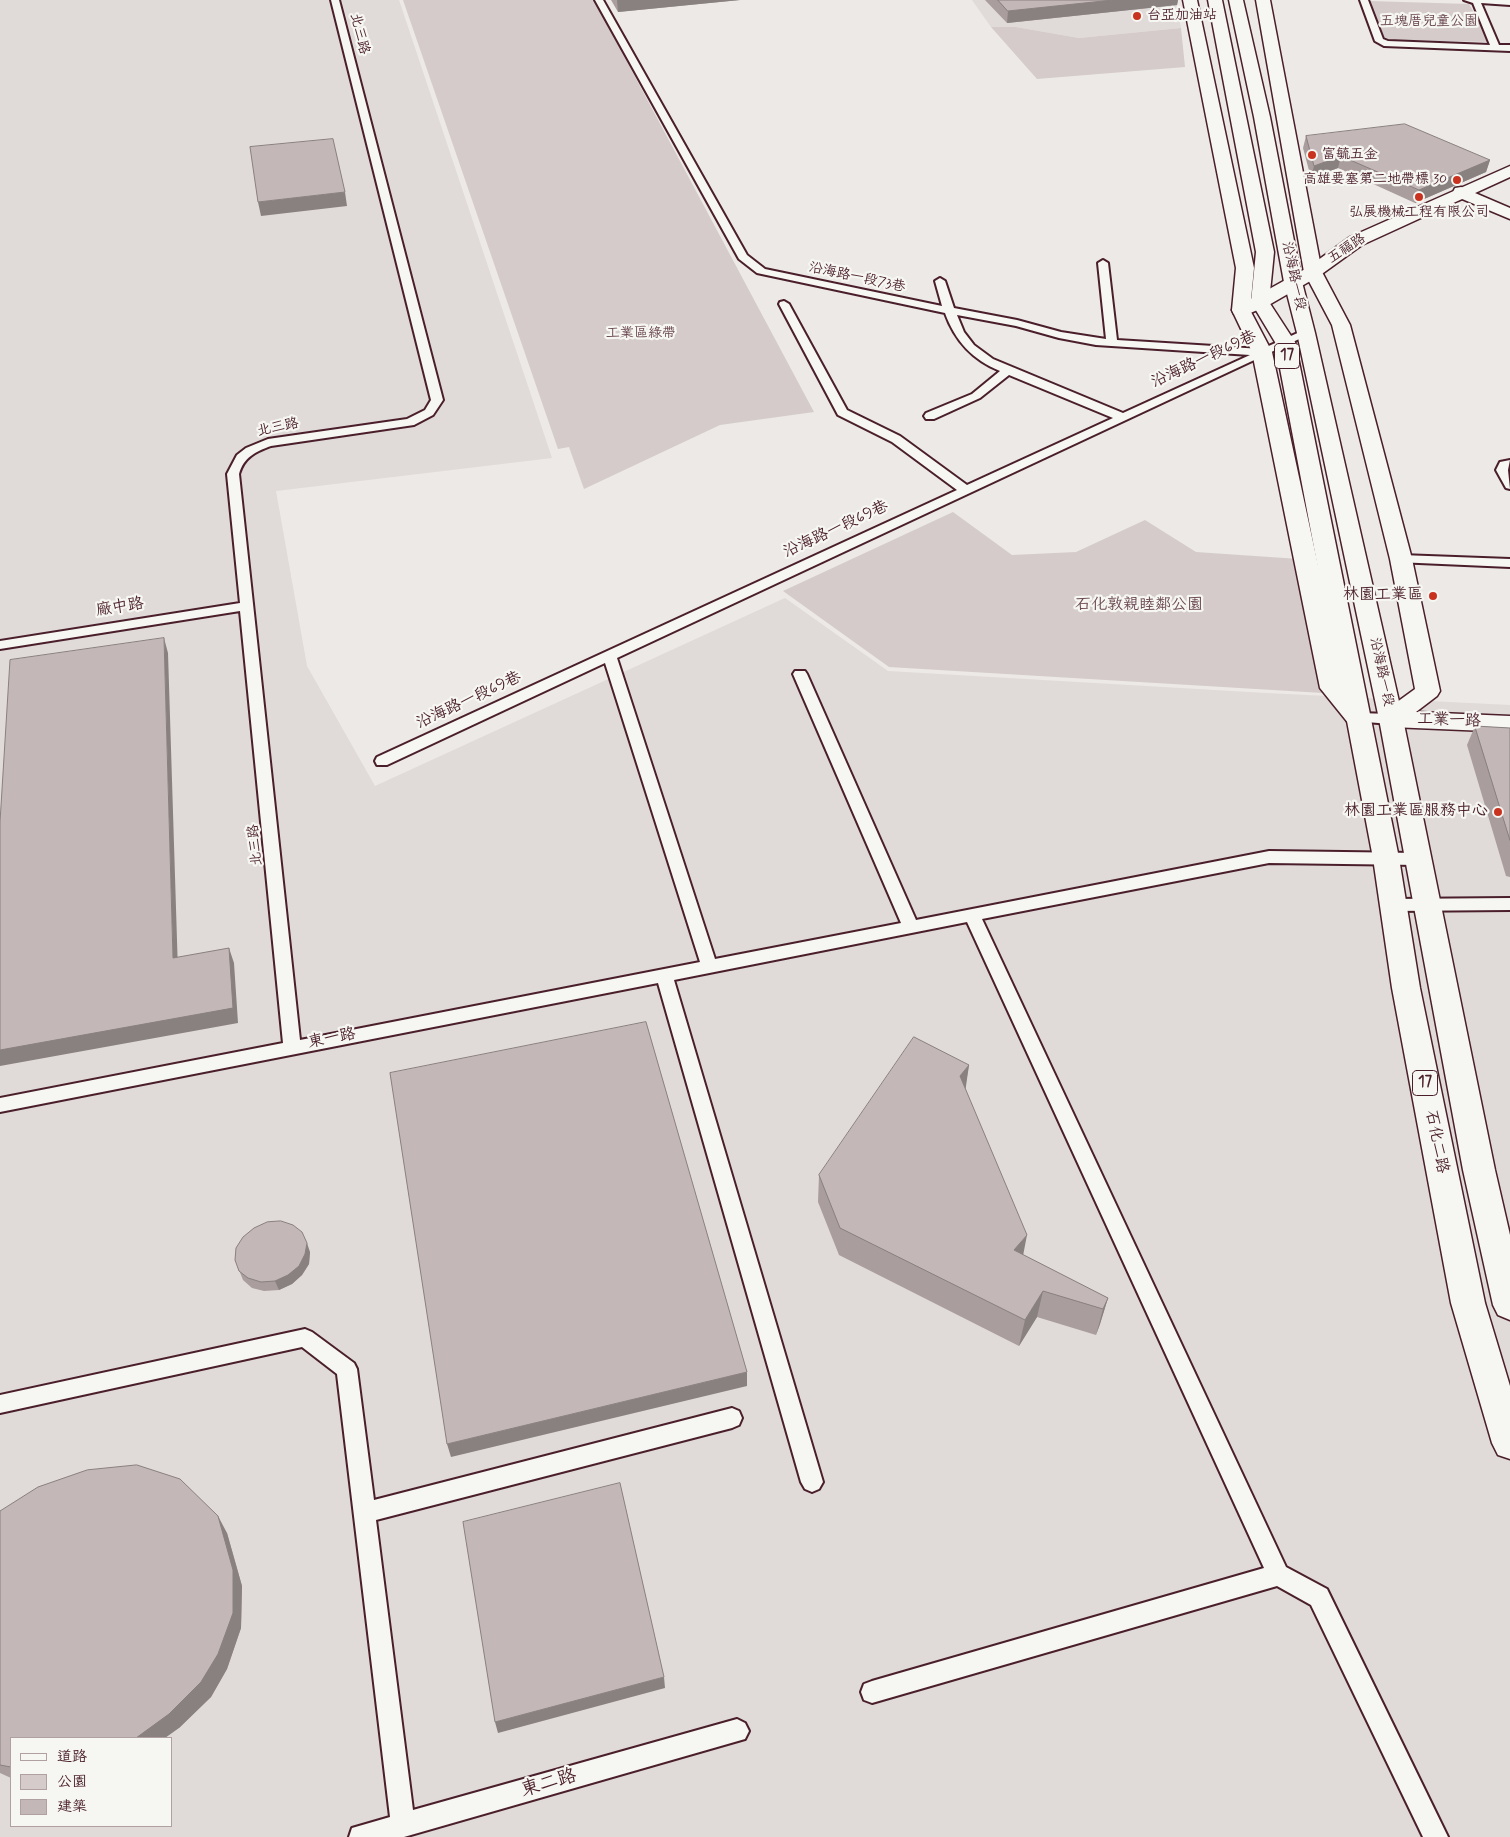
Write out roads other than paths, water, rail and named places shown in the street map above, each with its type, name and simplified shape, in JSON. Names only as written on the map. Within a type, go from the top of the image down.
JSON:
[{"type":"main road","points":[[1190,0],[1245,268],[1241,310],[1262,352],[1332,688],[1358,718]]},
{"type":"main road","name":"沿海路一段","points":[[1214,0],[1265,252],[1260,302],[1284,342],[1358,718]]},
{"type":"main road","name":"沿海路一段","points":[[1236,0],[1262,118],[1293,282],[1306,333],[1391,719],[1428,691],[1401,559],[1341,325],[1313,272],[1263,0]]},
{"type":"main road","name":"五福路","points":[[1241,310],[1260,302],[1313,272],[1356,241],[1510,171]]},
{"type":"main road","points":[[1461,192],[1510,214]]},
{"type":"main road","name":"石化二路","points":[[1358,718],[1386,858],[1406,988],[1468,1303],[1510,1443]]},
{"type":"main road","name":"工業一路","points":[[1391,719],[1510,724]]},
{"type":"main road","name":"17","points":[[1391,719],[1479,1170],[1510,1305]]},
{"type":"lane","name":"北三路","points":[[292,1047],[233,474],[235,462],[249,450],[268,443],[410,422],[429,412],[437,400],[335,0]]},
{"type":"lane","name":"沿海路一段73巷","points":[[599,0],[743,256],[761,271],[950,311],[1017,323],[1059,335],[1096,342],[1262,352]]},
{"type":"lane","points":[[1364,0],[1379,41],[1387,44],[1510,48]]},
{"type":"lane","points":[[1468,0],[1510,2]]},
{"type":"lane","points":[[1476,0],[1496,48]]},
{"type":"lane","points":[[1103,263],[1112,343]]},
{"type":"lane","points":[[940,280],[961,337],[973,351],[986,360],[1122,417]]},
{"type":"lane","points":[[784,304],[842,412],[896,439],[966,490]]},
{"type":"lane","name":"沿海路一段69巷","points":[[382,761],[1306,333]]},
{"type":"lane","points":[[930,416],[976,396],[1009,370]]},
{"type":"lane","points":[[1510,464],[1504,465],[1502,470],[1510,485]]},
{"type":"lane","points":[[1401,559],[1510,563]]},
{"type":"lane","name":"廠中路","points":[[0,645],[246,606]]},
{"type":"lane","points":[[609,655],[710,965]]},
{"type":"lane","points":[[800,674],[910,926]]},
{"type":"lane","name":"工業一路","points":[[1358,718],[1391,719]]},
{"type":"lane","name":"東一路","points":[[0,1105],[1269,857],[1418,859]]},
{"type":"lane","points":[[1394,905],[1510,904]]},
{"type":"lane","points":[[971,914],[1278,1575],[1319,1597],[1436,1837]]},
{"type":"lane","points":[[664,974],[812,1482]]},
{"type":"lane","points":[[0,1404],[305,1338],[348,1369],[403,1825]]},
{"type":"lane","points":[[365,1512],[732,1418]]},
{"type":"lane","points":[[872,1692],[1278,1575]]},
{"type":"lane","name":"東二路","points":[[361,1837],[737,1732]]},
{"type":"place","name":"台亞加油站","points":[[1137,16]]},
{"type":"place","name":"富毓五金","points":[[1312,155]]},
{"type":"place","name":"高雄要塞第二地帶標 30","points":[[1457,180]]},
{"type":"place","name":"弘展機械工程有限公司","points":[[1419,197]]},
{"type":"place","name":"林園工業區","points":[[1433,596]]},
{"type":"place","name":"林園工業區服務中心","points":[[1498,812]]},
{"type":"park label","name":"五塊厝兒童公園","points":[[1429,22]]},
{"type":"park label","name":"工業區綠帶","points":[[641,334]]},
{"type":"park label","name":"石化敦親睦鄰公園","points":[[1139,606]]}]
